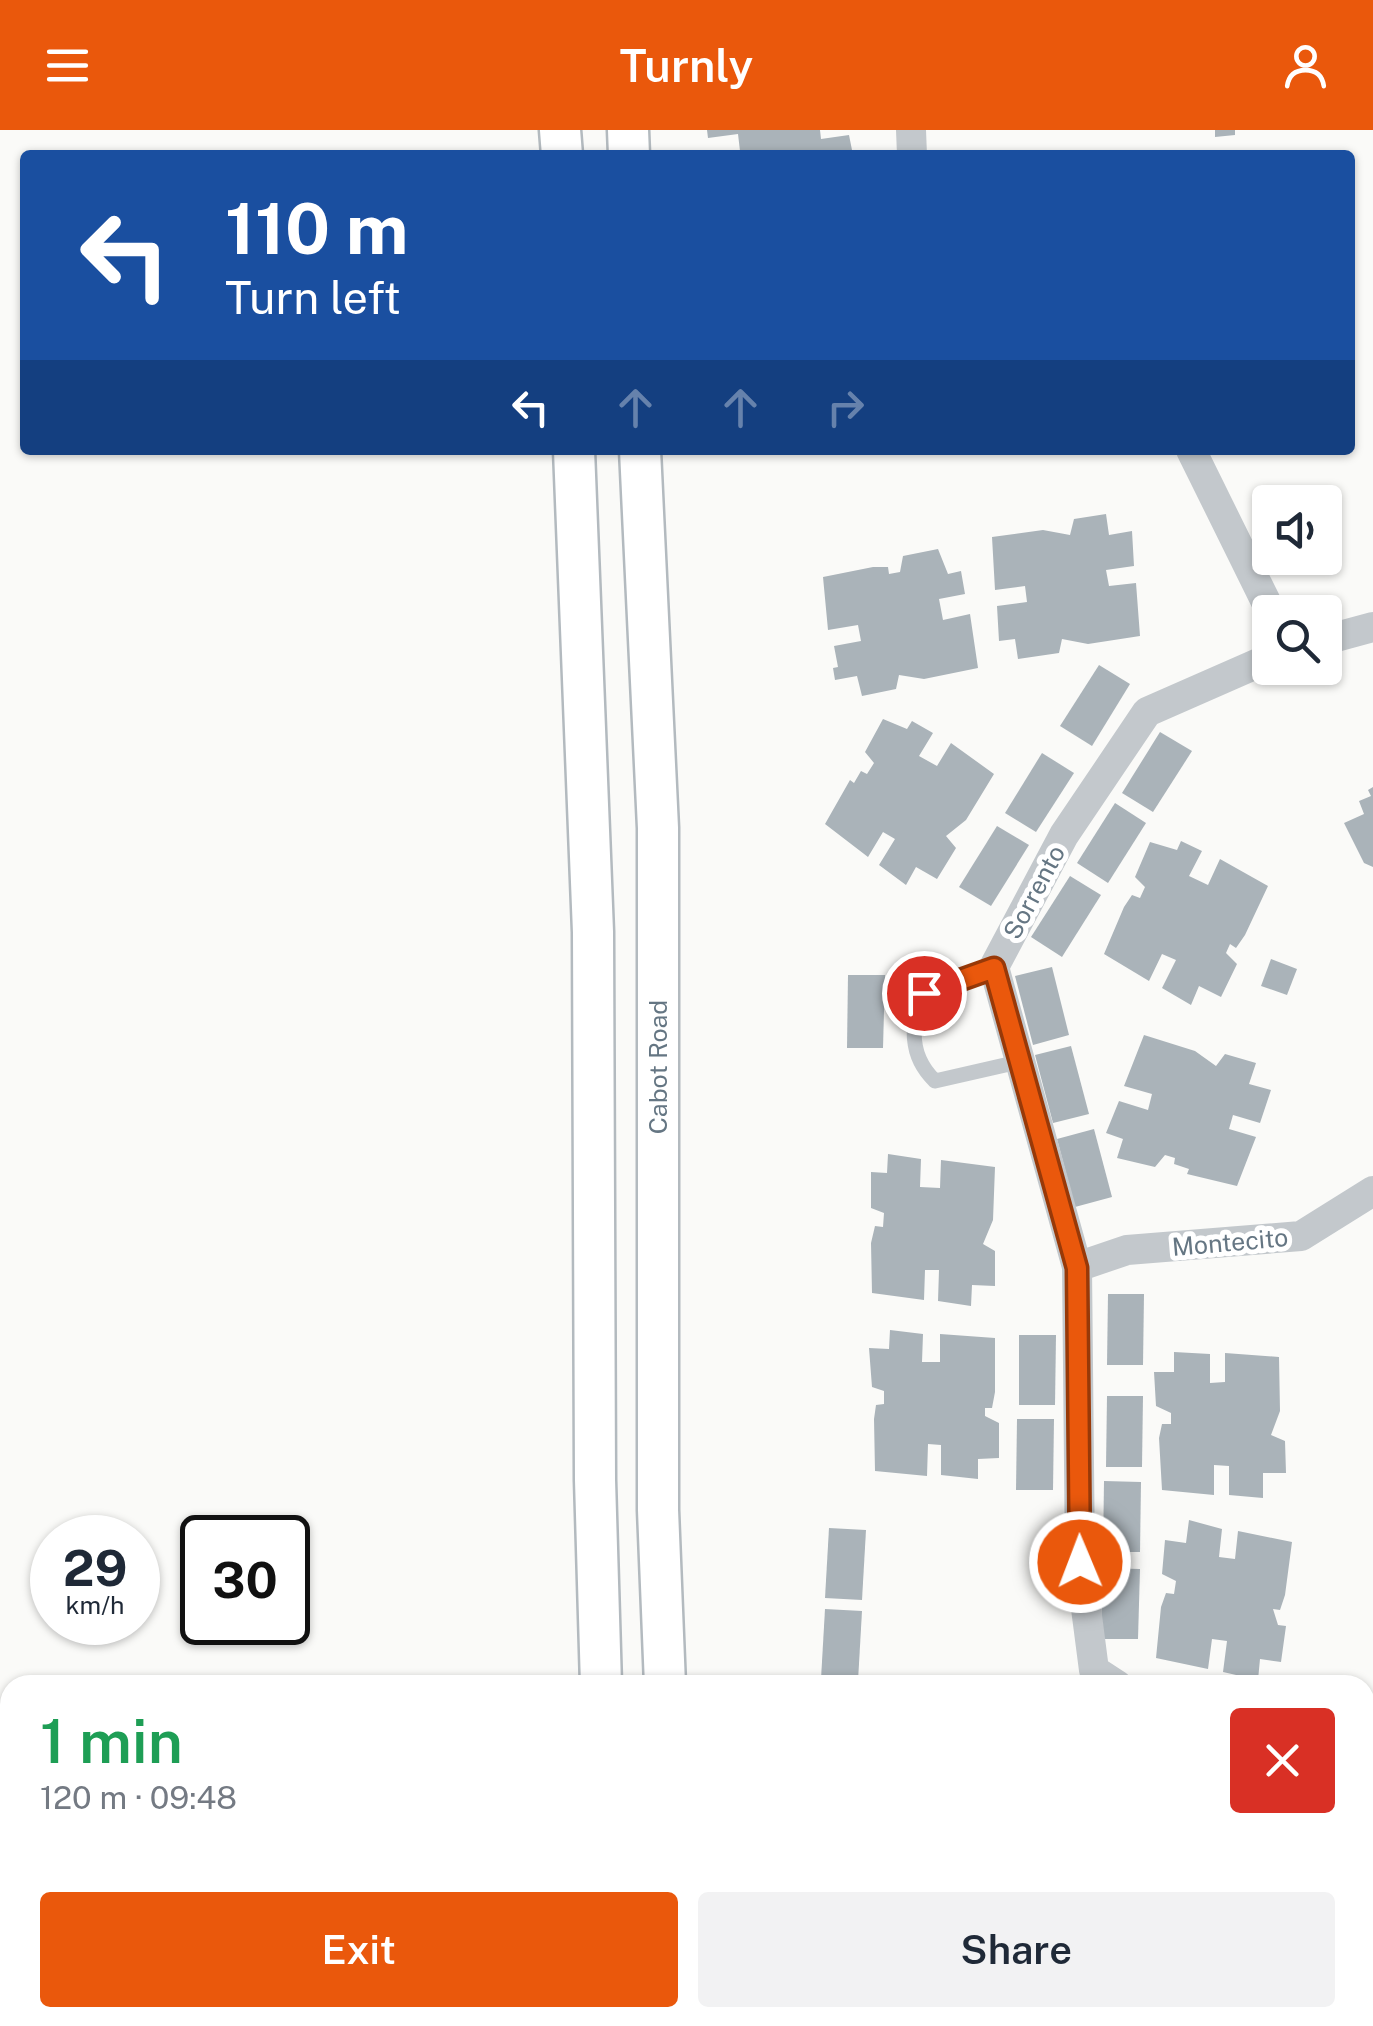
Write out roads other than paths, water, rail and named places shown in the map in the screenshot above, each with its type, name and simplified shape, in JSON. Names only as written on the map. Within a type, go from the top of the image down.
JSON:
[{"type":"main road","points":[[574,455],[593,932],[595,1480],[601,1675]]},
{"type":"main road","name":"Cabot Road","points":[[640,455],[658,828],[658,1510],[665,1675]]},
{"type":"street","points":[[1193,455],[1262,595]]},
{"type":"street","points":[[1342,635],[1373,627]]},
{"type":"street","name":"Sorrento","points":[[1102,1675],[1094,1670],[1080,1562],[1077,1268],[994,968],[1064,835],[1148,712],[1252,666]]},
{"type":"street","name":"Montecito","points":[[1077,1268],[1127,1250],[1302,1236],[1373,1191]]},
{"type":"lane","points":[[994,968],[924,993],[912,1020],[920,1066],[936,1080],[1018,1062]]}]
